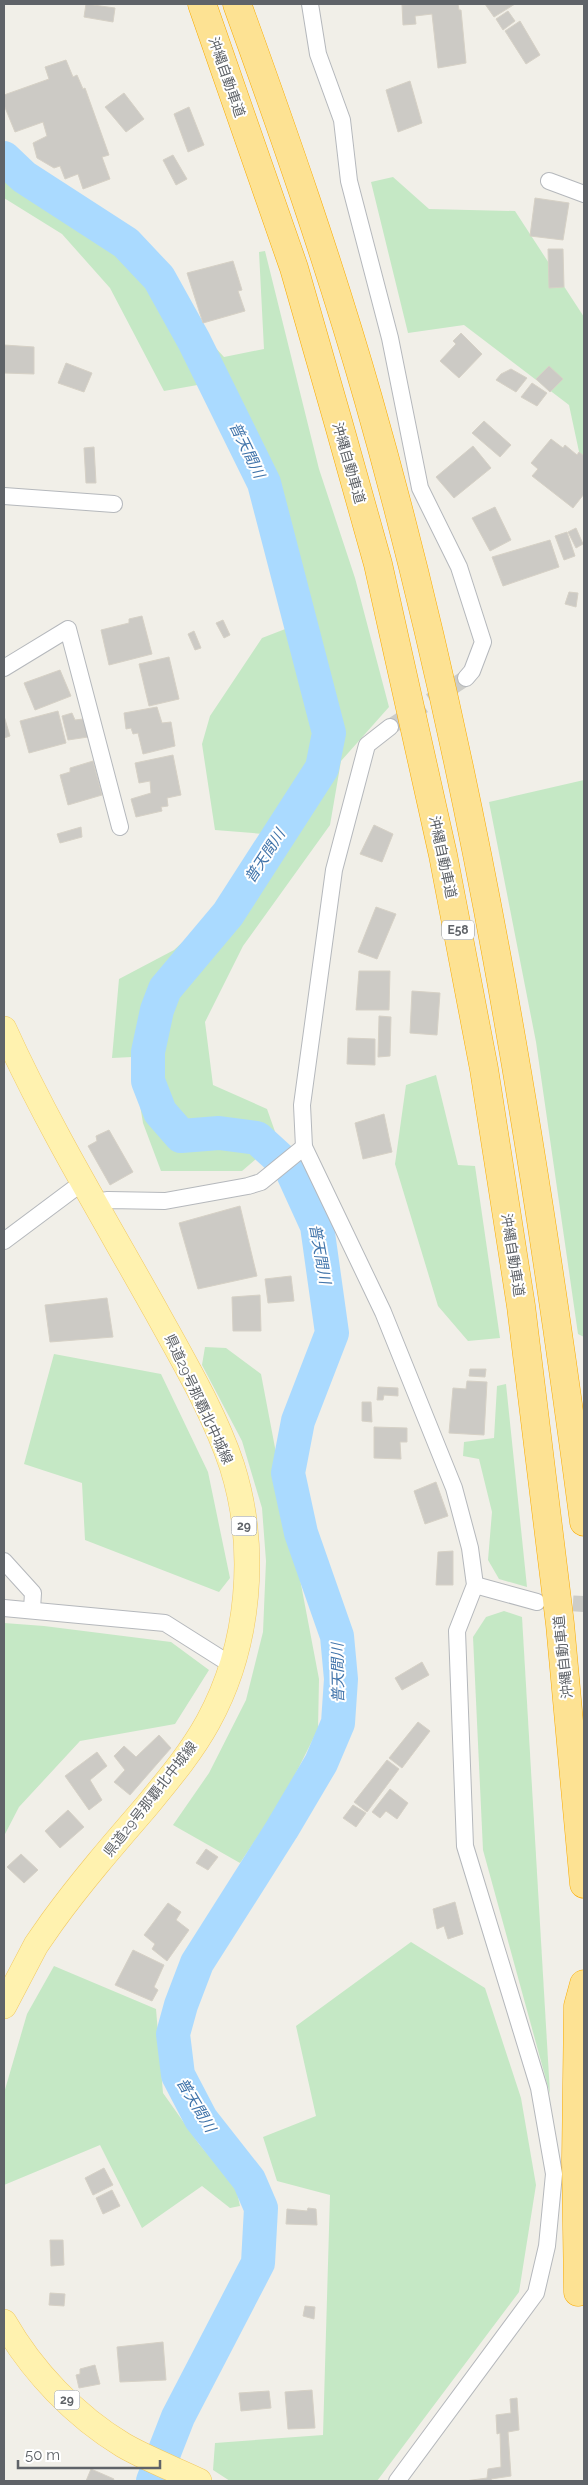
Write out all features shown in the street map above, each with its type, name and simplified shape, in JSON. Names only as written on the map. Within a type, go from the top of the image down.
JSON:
[{"type":"highway","name":"沖縄自動車道","points":[[202,4],[294,268],[378,564],[443,855],[484,1069],[521,1306],[560,1624],[584,1884]]},
{"type":"highway","name":"E58","points":[[237,4],[325,259],[368,398],[410,558],[452,734],[514,1045],[558,1323],[584,1522]]},
{"type":"highway","points":[[578,2292],[576,2160],[578,2006],[584,1984]]},
{"type":"main road","name":"県道29号那覇北中城線","points":[[4,1029],[89,1192],[180,1355],[232,1465],[246,1540],[245,1598],[240,1640],[233,1666],[208,1723],[184,1760],[52,1922],[32,1953],[4,2006]]},
{"type":"main road","name":"29","points":[[4,2322],[30,2361],[70,2404],[109,2435],[149,2458],[199,2481]]},
{"type":"street","points":[[310,4],[318,54],[342,120],[349,181],[390,338],[420,488],[459,567],[483,642],[472,671],[466,678]]},
{"type":"street","points":[[549,181],[584,194]]},
{"type":"street","points":[[4,496],[114,504]]},
{"type":"street","points":[[4,668],[68,629],[120,827]]},
{"type":"street","points":[[390,727],[368,745],[334,870],[302,1104],[303,1148],[382,1312],[454,1488],[470,1548],[475,1585],[458,1631],[464,1846],[539,2088],[554,2174],[547,2246],[536,2293],[397,2481]]},
{"type":"street","points":[[4,1241],[89,1192],[108,1200],[165,1201],[261,1182],[303,1148]]},
{"type":"street","points":[[4,1561],[33,1593],[32,1609]]},
{"type":"street","points":[[475,1585],[537,1602]]},
{"type":"street","points":[[4,1608],[32,1609],[165,1624],[233,1666]]},
{"type":"green space","points":[[4,148],[8,157],[167,276],[199,330],[224,357],[264,349],[259,252],[265,251],[319,469],[355,578],[389,707],[341,761],[330,825],[243,946],[205,1022],[213,1085],[267,1109],[278,1140],[242,1171],[161,1171],[143,1123],[132,1057],[112,1058],[119,979],[174,950],[273,859],[264,834],[215,830],[202,744],[210,716],[262,638],[293,626],[264,505],[244,473],[203,384],[164,391],[110,288],[62,234],[4,198]]},
{"type":"green space","points":[[393,177],[429,209],[515,211],[584,317],[584,475],[569,405],[464,325],[408,333],[371,182]]},
{"type":"green space","points":[[584,780],[584,1337],[578,1334],[536,1042],[489,802]]},
{"type":"green space","points":[[436,1075],[458,1165],[475,1166],[500,1338],[468,1341],[438,1306],[395,1164],[406,1085]]},
{"type":"green space","points":[[205,1347],[226,1348],[261,1374],[319,1679],[318,1729],[283,1799],[240,1863],[173,1825],[209,1773],[246,1700],[263,1632],[266,1561],[262,1508],[242,1441],[202,1365]]},
{"type":"green space","points":[[54,1354],[161,1374],[208,1472],[230,1578],[219,1592],[85,1540],[82,1483],[24,1464]]},
{"type":"green space","points":[[506,1384],[527,1587],[499,1579],[488,1560],[492,1512],[479,1459],[463,1456],[464,1442],[494,1438],[497,1386]]},
{"type":"green space","points":[[504,1611],[522,1617],[550,2094],[483,1850],[473,1637],[486,1617]]},
{"type":"green space","points":[[4,1623],[44,1626],[171,1642],[209,1670],[175,1724],[80,1741],[19,1807],[4,1836]]},
{"type":"green space","points":[[411,1942],[485,1988],[521,2098],[536,2185],[519,2292],[377,2481],[230,2481],[213,2470],[215,2443],[323,2435],[330,2195],[277,2181],[263,2137],[316,2116],[296,2026]]},
{"type":"green space","points":[[54,1966],[156,2009],[163,2093],[199,2144],[236,2188],[240,2206],[230,2208],[202,2186],[142,2228],[100,2145],[4,2185],[4,2093],[27,2014]]},
{"type":"building","points":[[86,4],[115,8],[113,22],[84,17]]},
{"type":"building","points":[[458,4],[459,10],[461,10],[466,63],[438,68],[432,14],[415,16],[416,24],[403,25],[402,5]]},
{"type":"building","points":[[485,4],[515,4],[494,17]]},
{"type":"building","points":[[508,11],[515,21],[503,30],[496,19]]},
{"type":"building","points":[[520,21],[540,55],[526,64],[505,31]]},
{"type":"building","points":[[66,60],[73,77],[77,75],[83,89],[85,88],[109,155],[102,157],[110,179],[83,189],[78,174],[65,179],[60,166],[54,168],[37,158],[33,143],[47,136],[43,122],[15,132],[4,105],[4,95],[49,79],[45,67]]},
{"type":"building","points":[[410,81],[422,123],[398,132],[386,90]]},
{"type":"building","points":[[124,93],[144,119],[126,132],[105,107]]},
{"type":"building","points":[[189,107],[204,145],[188,152],[174,114]]},
{"type":"building","points":[[173,155],[187,179],[176,185],[163,160]]},
{"type":"building","points":[[535,198],[569,203],[563,240],[530,236]]},
{"type":"building","points":[[548,249],[563,249],[564,287],[549,288]]},
{"type":"building","points":[[233,261],[242,290],[238,291],[245,311],[203,323],[187,273]]},
{"type":"building","points":[[461,333],[482,354],[459,378],[440,361],[456,344],[453,341]]},
{"type":"building","points":[[4,345],[34,347],[34,374],[4,373]]},
{"type":"building","points":[[66,363],[92,373],[84,392],[58,383]]},
{"type":"building","points":[[549,366],[563,379],[550,392],[536,379]]},
{"type":"building","points":[[511,369],[527,378],[516,392],[496,380],[501,374]]},
{"type":"building","points":[[532,383],[547,393],[537,406],[521,397]]},
{"type":"building","points":[[484,421],[511,445],[500,457],[472,433]]},
{"type":"building","points":[[551,439],[563,448],[565,445],[577,455],[579,452],[584,456],[584,494],[573,508],[532,476],[538,469],[531,463]]},
{"type":"building","points":[[473,446],[491,468],[454,498],[436,477]]},
{"type":"building","points":[[94,447],[96,483],[86,483],[84,448]]},
{"type":"building","points":[[495,507],[511,540],[490,551],[472,518]]},
{"type":"building","points":[[576,528],[583,544],[576,548],[568,532]]},
{"type":"building","points":[[567,532],[575,556],[564,560],[555,536]]},
{"type":"building","points":[[550,540],[559,567],[503,586],[492,557]]},
{"type":"building","points":[[569,592],[578,593],[576,607],[565,604]]},
{"type":"building","points":[[142,616],[152,654],[109,665],[101,630],[129,623],[129,619]]},
{"type":"building","points":[[223,620],[230,635],[224,638],[216,623]]},
{"type":"building","points":[[194,631],[201,648],[195,650],[188,634]]},
{"type":"building","points":[[169,657],[179,699],[149,706],[139,664]]},
{"type":"building","points":[[60,670],[71,696],[35,710],[24,683]]},
{"type":"building","points":[[157,707],[162,723],[171,722],[175,746],[143,754],[138,733],[133,734],[131,728],[126,729],[124,713]]},
{"type":"building","points":[[58,711],[66,743],[29,753],[20,721]]},
{"type":"building","points":[[72,713],[75,720],[83,719],[88,737],[68,740],[62,716]]},
{"type":"building","points":[[4,716],[10,736],[4,738]]},
{"type":"building","points":[[173,755],[181,795],[167,798],[168,806],[161,807],[162,811],[136,817],[131,799],[151,793],[150,781],[139,783],[135,763]]},
{"type":"building","points":[[93,761],[102,795],[68,805],[60,775],[70,772],[70,768]]},
{"type":"building","points":[[374,825],[393,834],[382,862],[360,854]]},
{"type":"building","points":[[81,827],[82,837],[60,843],[57,834]]},
{"type":"building","points":[[376,907],[396,914],[377,959],[358,952]]},
{"type":"building","points":[[359,971],[390,971],[389,1010],[356,1010]]},
{"type":"building","points":[[412,991],[440,993],[437,1035],[410,1033]]},
{"type":"building","points":[[379,1016],[391,1017],[390,1056],[378,1057]]},
{"type":"building","points":[[348,1038],[375,1039],[375,1065],[347,1064]]},
{"type":"building","points":[[384,1114],[392,1152],[363,1159],[355,1123]]},
{"type":"building","points":[[109,1130],[133,1172],[110,1185],[88,1146],[97,1141],[96,1136]]},
{"type":"building","points":[[240,1206],[257,1276],[198,1289],[179,1223]]},
{"type":"building","points":[[291,1276],[294,1301],[268,1303],[265,1279]]},
{"type":"building","points":[[260,1295],[261,1331],[233,1331],[232,1297]]},
{"type":"building","points":[[107,1298],[113,1337],[50,1342],[45,1305]]},
{"type":"building","points":[[470,1369],[486,1369],[485,1377],[469,1376]]},
{"type":"building","points":[[467,1381],[487,1382],[484,1435],[449,1433],[453,1388],[466,1389]]},
{"type":"building","points":[[378,1387],[398,1388],[398,1396],[384,1395],[383,1400],[377,1400]]},
{"type":"building","points":[[362,1402],[371,1402],[372,1422],[362,1421]]},
{"type":"building","points":[[374,1427],[407,1428],[407,1442],[400,1442],[401,1459],[374,1458]]},
{"type":"building","points":[[436,1482],[448,1516],[425,1524],[414,1491]]},
{"type":"building","points":[[453,1551],[453,1585],[436,1585],[438,1552]]},
{"type":"building","points":[[422,1662],[429,1675],[402,1690],[395,1678]]},
{"type":"building","points":[[418,1722],[430,1731],[402,1768],[389,1758]]},
{"type":"building","points":[[159,1735],[171,1748],[130,1795],[114,1782],[125,1770],[114,1756],[124,1746],[136,1757]]},
{"type":"building","points":[[97,1752],[107,1766],[90,1780],[102,1800],[89,1810],[65,1776]]},
{"type":"building","points":[[387,1760],[399,1769],[367,1812],[354,1802]]},
{"type":"building","points":[[390,1789],[408,1803],[397,1819],[386,1811],[380,1818],[372,1812]]},
{"type":"building","points":[[353,1805],[366,1813],[356,1827],[343,1818]]},
{"type":"building","points":[[68,1810],[84,1827],[60,1848],[45,1831]]},
{"type":"building","points":[[206,1849],[218,1857],[208,1870],[196,1863]]},
{"type":"building","points":[[21,1854],[38,1870],[24,1883],[7,1867]]},
{"type":"building","points":[[455,1902],[463,1934],[448,1939],[444,1926],[437,1929],[433,1909]]},
{"type":"building","points":[[168,1903],[181,1912],[176,1920],[189,1930],[167,1961],[152,1949],[155,1944],[144,1935]]},
{"type":"building","points":[[133,1950],[164,1965],[154,1987],[158,1990],[152,2001],[115,1985]]},
{"type":"building","points":[[104,2168],[113,2185],[93,2195],[85,2178]]},
{"type":"building","points":[[112,2190],[120,2206],[103,2214],[96,2198]]},
{"type":"building","points":[[308,2208],[316,2209],[317,2225],[286,2224],[287,2209],[307,2211]]},
{"type":"building","points":[[50,2240],[63,2240],[64,2265],[51,2266]]},
{"type":"building","points":[[50,2293],[65,2294],[64,2306],[49,2305]]},
{"type":"building","points":[[305,2306],[315,2307],[314,2319],[303,2316]]},
{"type":"building","points":[[163,2342],[166,2380],[120,2382],[117,2347]]},
{"type":"building","points":[[95,2365],[100,2384],[79,2388],[76,2375],[80,2374],[80,2369]]},
{"type":"building","points":[[312,2390],[315,2428],[288,2429],[285,2392]]},
{"type":"building","points":[[269,2391],[271,2408],[241,2411],[239,2393]]},
{"type":"building","points":[[517,2398],[519,2430],[508,2432],[511,2476],[491,2479],[492,2481],[465,2481],[487,2478],[488,2469],[501,2467],[500,2433],[497,2434],[496,2415],[511,2413],[510,2399]]},
{"type":"building","points":[[91,2469],[114,2479],[113,2481],[86,2481]]},
{"type":"waterway","name":"普天間川","points":[[4,158],[24,177],[126,243],[159,278],[194,341],[264,483],[329,733],[322,768],[228,914],[165,989],[157,1010],[148,1052],[148,1081],[160,1112],[181,1136],[219,1133],[257,1138],[291,1169],[317,1226],[332,1333],[298,1421],[288,1473],[301,1533],[337,1636],[341,1679],[338,1723],[321,1763],[282,1829],[197,1963],[181,2005],[173,2034],[178,2075],[201,2119],[249,2180],[261,2208],[258,2263],[178,2417],[153,2481]]},
{"type":"tunnel","points":[[390,727],[466,678]]},
{"type":"tunnel","points":[[549,1602],[584,1604]]}]
